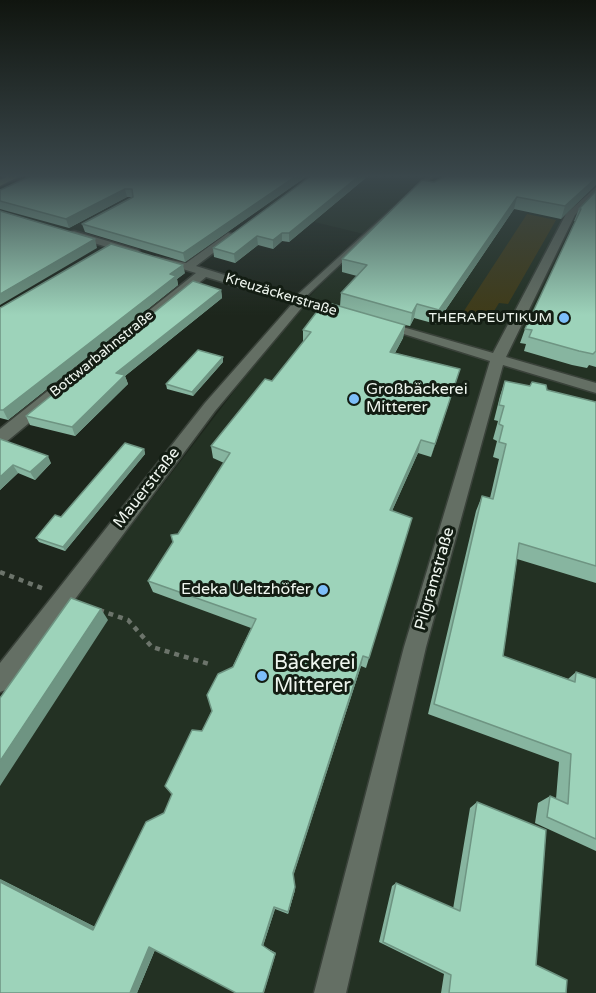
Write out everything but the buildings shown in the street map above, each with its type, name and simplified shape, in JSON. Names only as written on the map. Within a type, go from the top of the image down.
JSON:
[{"type":"street","name":"Pilgramstraße","points":[[330,993],[415,647],[497,360],[567,222]]},
{"type":"street","name":"Kreuzäckerstraße","points":[[71,231],[596,388]]},
{"type":"street","points":[[188,267],[237,231]]},
{"type":"street","points":[[92,258],[112,245]]},
{"type":"street","name":"Bottwarbahnstraße","points":[[0,438],[205,272]]},
{"type":"street","name":"Mauerstraße","points":[[0,681],[62,596],[210,407],[299,300]]},
{"type":"lane","points":[[299,300],[381,222]]},
{"type":"path","points":[[0,572],[128,621],[152,647],[209,664]]},
{"type":"shaded area","points":[[12,222],[100,222],[70,239]]},
{"type":"shaded area","points":[[316,222],[596,222],[596,993],[0,993],[0,698],[293,314],[368,235]]},
{"type":"shaded area","points":[[522,222],[555,222],[508,304],[499,303],[488,321],[462,314]]},
{"type":"place","name":"THERAPEUTIKUM","points":[[564,318]]},
{"type":"place","name":"Großbäckerei Mitterer","points":[[354,399]]},
{"type":"place","name":"Edeka Ueltzhöfer","points":[[323,590]]},
{"type":"place","name":"Bäckerei Mitterer","points":[[262,676]]}]
